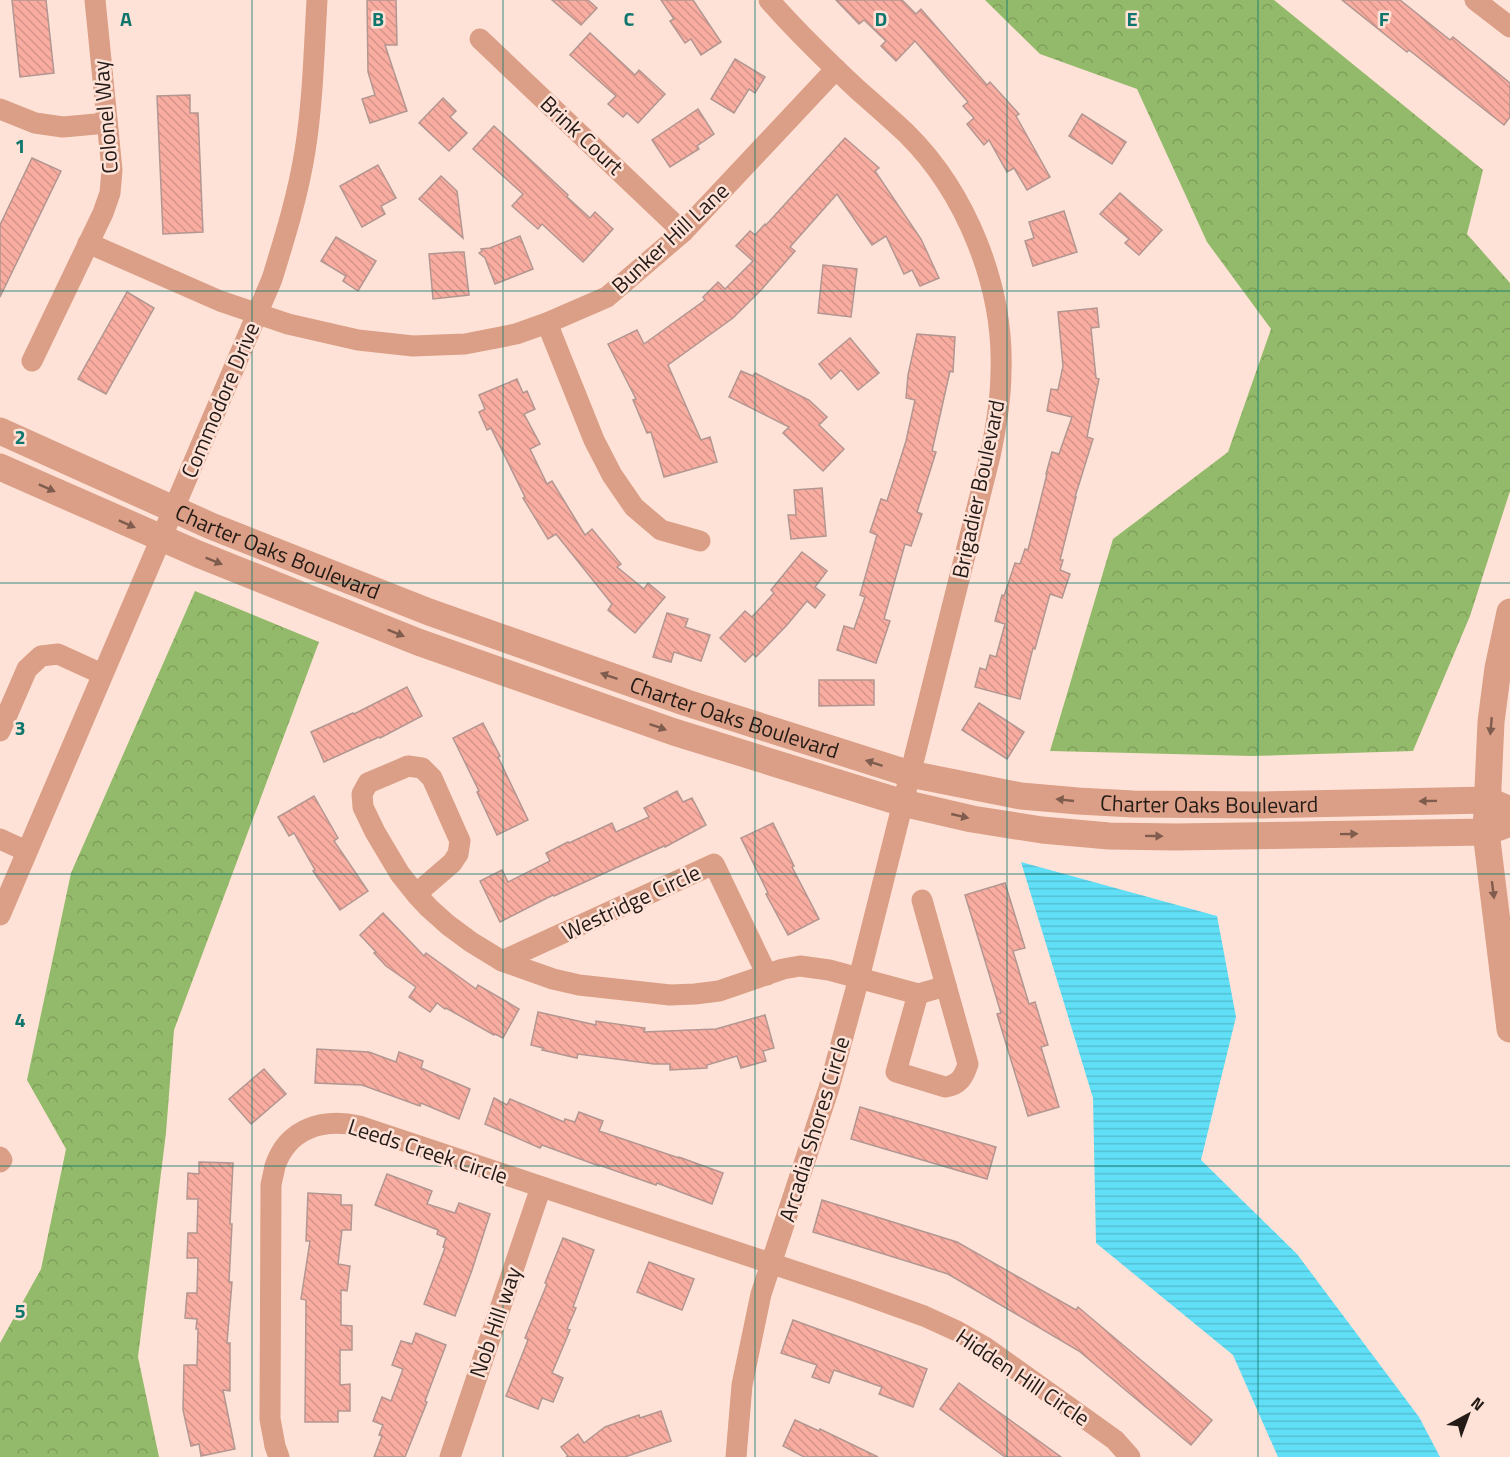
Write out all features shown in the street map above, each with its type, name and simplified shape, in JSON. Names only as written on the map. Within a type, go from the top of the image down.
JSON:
[{"type":"street","name":"Colonel Way","points":[[32,361],[103,213],[110,193],[111,170],[95,0]]},
{"type":"street","name":"Commodore Drive","points":[[0,915],[272,279],[297,193],[305,150],[311,106],[317,0]]},
{"type":"street","name":"Brigadier Boulevard","points":[[769,0],[792,27],[907,134],[944,178],[973,232],[989,278],[999,323],[1001,370],[998,418],[903,803]]},
{"type":"street","points":[[1475,0],[1510,27]]},
{"type":"street","name":"Brink Court","points":[[480,39],[683,232]]},
{"type":"street","name":"Bunker Hill Lane","points":[[88,243],[220,301],[288,324],[358,340],[413,346],[465,344],[516,334],[548,323],[607,297],[683,232],[836,69]]},
{"type":"street","points":[[0,109],[35,123],[63,127],[107,123]]},
{"type":"street","points":[[548,323],[594,440],[612,475],[634,507],[661,530],[700,541]]},
{"type":"street","name":"Charter Oaks Boulevard","points":[[0,431],[211,526],[429,612],[687,703],[910,774],[1021,796],[1122,804],[1498,805]]},
{"type":"street","name":"Charter Oaks Boulevard","points":[[0,467],[220,563],[441,650],[674,732],[903,803],[972,819],[1042,830],[1109,836],[1176,837],[1498,828]]},
{"type":"street","points":[[1510,612],[1498,668],[1491,722],[1498,805],[1510,1029]]},
{"type":"street","points":[[0,731],[27,669],[41,656],[58,654],[102,674]]},
{"type":"street","points":[[416,894],[452,863],[458,854],[460,842],[432,778],[422,768],[408,766],[368,783],[362,794],[363,807],[375,832],[400,874],[416,894],[448,925],[502,961],[553,979],[579,985],[670,995],[719,991],[783,969],[800,966],[829,970],[918,994],[946,986]]},
{"type":"street","name":"Arcadia Shores Circle","points":[[736,1457],[737,1427],[744,1375],[761,1294],[829,1088],[903,803]]},
{"type":"street","points":[[0,839],[26,851]]},
{"type":"street","name":"Westridge Circle","points":[[502,961],[714,864],[767,975]]},
{"type":"street","points":[[918,994],[896,1072],[945,1087],[953,1086],[965,1073],[968,1064],[922,900]]},
{"type":"street","name":"Leeds Creek Circle","points":[[279,1457],[270,1419],[271,1185],[276,1164],[287,1145],[300,1133],[315,1125],[331,1122],[359,1126],[771,1264]]},
{"type":"street","name":"Nob Hill way","points":[[450,1457],[541,1187]]},
{"type":"street","name":"Hidden Hill Circle","points":[[771,1264],[924,1316],[957,1331],[985,1347],[1115,1440],[1131,1457]]},
{"type":"green space","points":[[985,0],[1274,0],[1483,170],[1467,234],[1510,283],[1510,491],[1470,616],[1413,751],[1252,756],[1050,751],[1113,539],[1228,452],[1271,329],[1207,242],[1137,89],[1040,54]]},
{"type":"green space","points":[[195,591],[319,642],[174,1030],[166,1133],[138,1357],[159,1457],[0,1457],[0,1343],[41,1269],[66,1149],[27,1080],[71,873]]},
{"type":"water","points":[[1021,862],[1217,916],[1236,1017],[1201,1160],[1297,1254],[1419,1417],[1440,1457],[1278,1457],[1233,1355],[1096,1243],[1093,1098]]},
{"type":"building","points":[[12,0],[46,0],[54,73],[20,77]]},
{"type":"building","points":[[367,0],[396,0],[397,45],[385,45],[407,111],[370,123],[362,99],[375,95],[368,72]]},
{"type":"building","points":[[552,0],[588,0],[597,8],[581,25]]},
{"type":"building","points":[[661,0],[693,0],[721,42],[701,55],[691,39],[685,43],[670,21],[674,19]]},
{"type":"building","points":[[836,0],[902,0],[916,14],[921,9],[987,85],[990,82],[1019,114],[1016,116],[1050,177],[1027,190],[1014,168],[1007,172],[989,140],[984,145],[967,124],[974,118],[963,106],[968,102],[915,41],[896,61],[881,46],[886,41],[864,20],[859,24]]},
{"type":"building","points":[[1342,0],[1400,0],[1450,40],[1453,37],[1510,83],[1510,117],[1504,125]]},
{"type":"building","points":[[590,33],[635,75],[639,70],[665,94],[638,123],[627,113],[623,117],[608,104],[616,96],[570,55]]},
{"type":"building","points":[[735,59],[765,77],[755,93],[749,89],[734,113],[711,99]]},
{"type":"building","points":[[190,95],[190,113],[198,113],[203,232],[163,234],[157,96]]},
{"type":"building","points":[[443,98],[456,111],[450,117],[467,133],[449,151],[419,123]]},
{"type":"building","points":[[698,109],[714,134],[697,146],[699,149],[670,167],[652,140]]},
{"type":"building","points":[[1082,114],[1126,142],[1112,164],[1069,136]]},
{"type":"building","points":[[494,126],[590,218],[595,212],[613,229],[583,262],[542,224],[538,229],[512,206],[523,194],[473,149]]},
{"type":"building","points":[[845,138],[879,168],[875,171],[921,239],[939,278],[920,286],[912,270],[904,274],[886,236],[872,245],[837,194],[790,247],[795,251],[762,289],[733,318],[668,365],[701,440],[710,437],[717,462],[664,477],[651,432],[647,433],[633,400],[636,399],[608,344],[637,330],[644,344],[705,300],[703,297],[718,282],[725,289],[753,261],[736,246],[750,231],[755,235],[766,225]]},
{"type":"building","points":[[32,158],[61,171],[0,297],[0,225]]},
{"type":"building","points":[[378,165],[396,198],[381,206],[385,214],[362,227],[340,186]]},
{"type":"building","points":[[441,176],[457,191],[463,238],[419,199]]},
{"type":"building","points":[[1120,193],[1162,230],[1139,255],[1125,243],[1129,239],[1100,214]]},
{"type":"building","points":[[1064,211],[1077,252],[1033,266],[1025,241],[1034,238],[1029,222]]},
{"type":"building","points":[[520,236],[533,269],[495,284],[485,258],[479,253],[481,249],[490,248]]},
{"type":"building","points":[[336,237],[376,261],[358,291],[343,281],[346,276],[321,261]]},
{"type":"building","points":[[464,252],[469,295],[433,299],[429,254]]},
{"type":"building","points":[[823,265],[857,269],[851,317],[818,313]]},
{"type":"building","points":[[127,292],[154,308],[106,394],[78,379]]},
{"type":"building","points":[[1097,308],[1099,327],[1091,328],[1096,378],[1099,379],[1087,437],[1093,439],[1075,497],[1060,560],[1063,560],[1060,570],[1070,574],[1062,598],[1050,594],[1020,699],[975,687],[980,668],[986,670],[990,655],[996,657],[1005,624],[995,621],[1002,595],[1004,596],[1015,563],[1020,564],[1025,549],[1028,550],[1052,452],[1059,454],[1072,417],[1047,411],[1051,389],[1058,390],[1063,366],[1058,312]]},
{"type":"building","points":[[917,334],[955,337],[953,372],[950,371],[932,451],[936,452],[917,512],[922,514],[911,546],[905,544],[884,619],[890,621],[876,663],[837,650],[844,626],[854,629],[865,597],[860,595],[877,535],[870,532],[881,499],[887,501],[906,441],[915,400],[906,398],[908,375]]},
{"type":"building","points":[[850,338],[879,373],[858,390],[841,370],[831,379],[819,364]]},
{"type":"building","points":[[741,371],[753,376],[755,373],[809,400],[827,417],[819,425],[844,449],[823,471],[783,433],[789,427],[729,397]]},
{"type":"building","points":[[517,379],[523,393],[527,391],[535,409],[524,414],[540,444],[530,449],[547,484],[552,481],[585,535],[592,529],[621,564],[617,567],[644,589],[648,583],[665,597],[635,633],[608,610],[612,604],[556,534],[548,539],[523,498],[525,497],[491,428],[487,430],[479,412],[485,409],[479,395]]},
{"type":"building","points":[[822,488],[826,536],[791,539],[788,515],[796,515],[794,490]]},
{"type":"building","points":[[802,552],[827,571],[815,587],[825,595],[815,608],[807,601],[756,657],[753,654],[745,662],[720,638],[745,611],[752,617],[774,593],[771,590]]},
{"type":"building","points":[[667,613],[688,619],[685,627],[710,635],[701,661],[674,652],[671,662],[653,657]]},
{"type":"building","points":[[819,680],[874,680],[874,705],[819,706]]},
{"type":"building","points":[[407,687],[422,716],[380,738],[324,762],[311,732],[354,714]]},
{"type":"building","points":[[979,703],[1024,732],[1007,759],[962,730]]},
{"type":"building","points":[[483,723],[528,820],[497,835],[453,738]]},
{"type":"building","points":[[677,791],[683,802],[692,798],[706,825],[665,847],[553,895],[500,922],[480,881],[502,870],[508,882],[550,861],[546,853],[568,842],[612,823],[616,832],[649,817],[644,808]]},
{"type":"building","points":[[314,796],[338,838],[334,841],[368,891],[340,910],[313,871],[315,870],[294,833],[289,836],[278,817]]},
{"type":"building","points":[[773,823],[794,866],[792,867],[819,919],[788,935],[766,894],[768,893],[741,838]]},
{"type":"building","points":[[1005,883],[1025,948],[1013,951],[1029,1004],[1035,1002],[1048,1045],[1041,1047],[1059,1107],[1028,1116],[997,1014],[1001,1013],[965,895]]},
{"type":"building","points":[[383,913],[424,956],[426,953],[476,989],[478,985],[519,1009],[503,1038],[437,1003],[430,1012],[409,997],[416,987],[386,966],[360,935]]},
{"type":"building","points":[[538,1012],[596,1025],[596,1021],[645,1028],[644,1032],[716,1029],[765,1015],[774,1048],[763,1051],[766,1061],[741,1068],[737,1056],[707,1065],[707,1068],[670,1070],[670,1064],[578,1054],[577,1058],[542,1050],[543,1048],[531,1045]]},
{"type":"building","points":[[317,1049],[369,1052],[396,1062],[399,1052],[423,1061],[421,1068],[470,1089],[459,1119],[421,1103],[420,1106],[362,1085],[315,1083]]},
{"type":"building","points":[[264,1069],[286,1094],[251,1124],[229,1099]]},
{"type":"building","points":[[494,1098],[507,1105],[510,1099],[564,1122],[565,1119],[575,1122],[579,1112],[603,1121],[599,1131],[723,1173],[712,1204],[657,1183],[656,1185],[542,1145],[540,1148],[485,1124]]},
{"type":"building","points":[[860,1107],[996,1147],[987,1179],[851,1139]]},
{"type":"building","points":[[199,1162],[233,1163],[229,1282],[232,1282],[227,1343],[230,1343],[230,1391],[223,1390],[235,1449],[201,1456],[199,1444],[191,1446],[183,1410],[184,1365],[197,1365],[197,1319],[185,1318],[187,1293],[197,1293],[198,1258],[187,1258],[188,1233],[197,1233],[198,1199],[187,1199],[188,1173],[199,1174]]},
{"type":"building","points":[[387,1174],[432,1191],[427,1204],[455,1213],[459,1203],[490,1214],[455,1316],[424,1304],[445,1248],[443,1247],[446,1238],[437,1234],[438,1230],[375,1205]]},
{"type":"building","points":[[308,1193],[341,1195],[341,1205],[352,1205],[351,1230],[342,1230],[338,1264],[350,1266],[347,1291],[341,1290],[341,1325],[352,1326],[352,1350],[340,1350],[340,1385],[350,1384],[350,1411],[338,1411],[338,1422],[305,1422],[306,1300],[301,1299],[310,1241],[306,1241]]},
{"type":"building","points":[[822,1200],[957,1242],[1076,1310],[1078,1307],[1212,1420],[1191,1445],[1079,1351],[948,1274],[813,1232]]},
{"type":"building","points":[[563,1238],[594,1250],[573,1307],[576,1308],[567,1329],[570,1330],[552,1373],[563,1378],[553,1402],[542,1398],[538,1409],[506,1396],[528,1340],[525,1338]]},
{"type":"building","points":[[649,1262],[694,1279],[682,1310],[637,1292]]},
{"type":"building","points":[[793,1320],[927,1369],[913,1407],[879,1394],[882,1387],[834,1370],[829,1383],[812,1377],[817,1365],[781,1353]]},
{"type":"building","points":[[416,1333],[446,1345],[425,1401],[427,1402],[405,1457],[374,1457],[382,1436],[379,1435],[383,1425],[373,1421],[382,1397],[391,1401],[403,1369],[392,1365],[401,1341],[412,1344]]},
{"type":"building","points":[[959,1383],[1061,1457],[1005,1457],[940,1409]]},
{"type":"building","points":[[661,1411],[671,1441],[625,1457],[566,1457],[568,1456],[561,1447],[578,1434],[584,1443],[605,1427],[639,1415],[640,1418]]},
{"type":"building","points":[[795,1420],[819,1431],[820,1429],[878,1457],[804,1457],[783,1446]]}]
